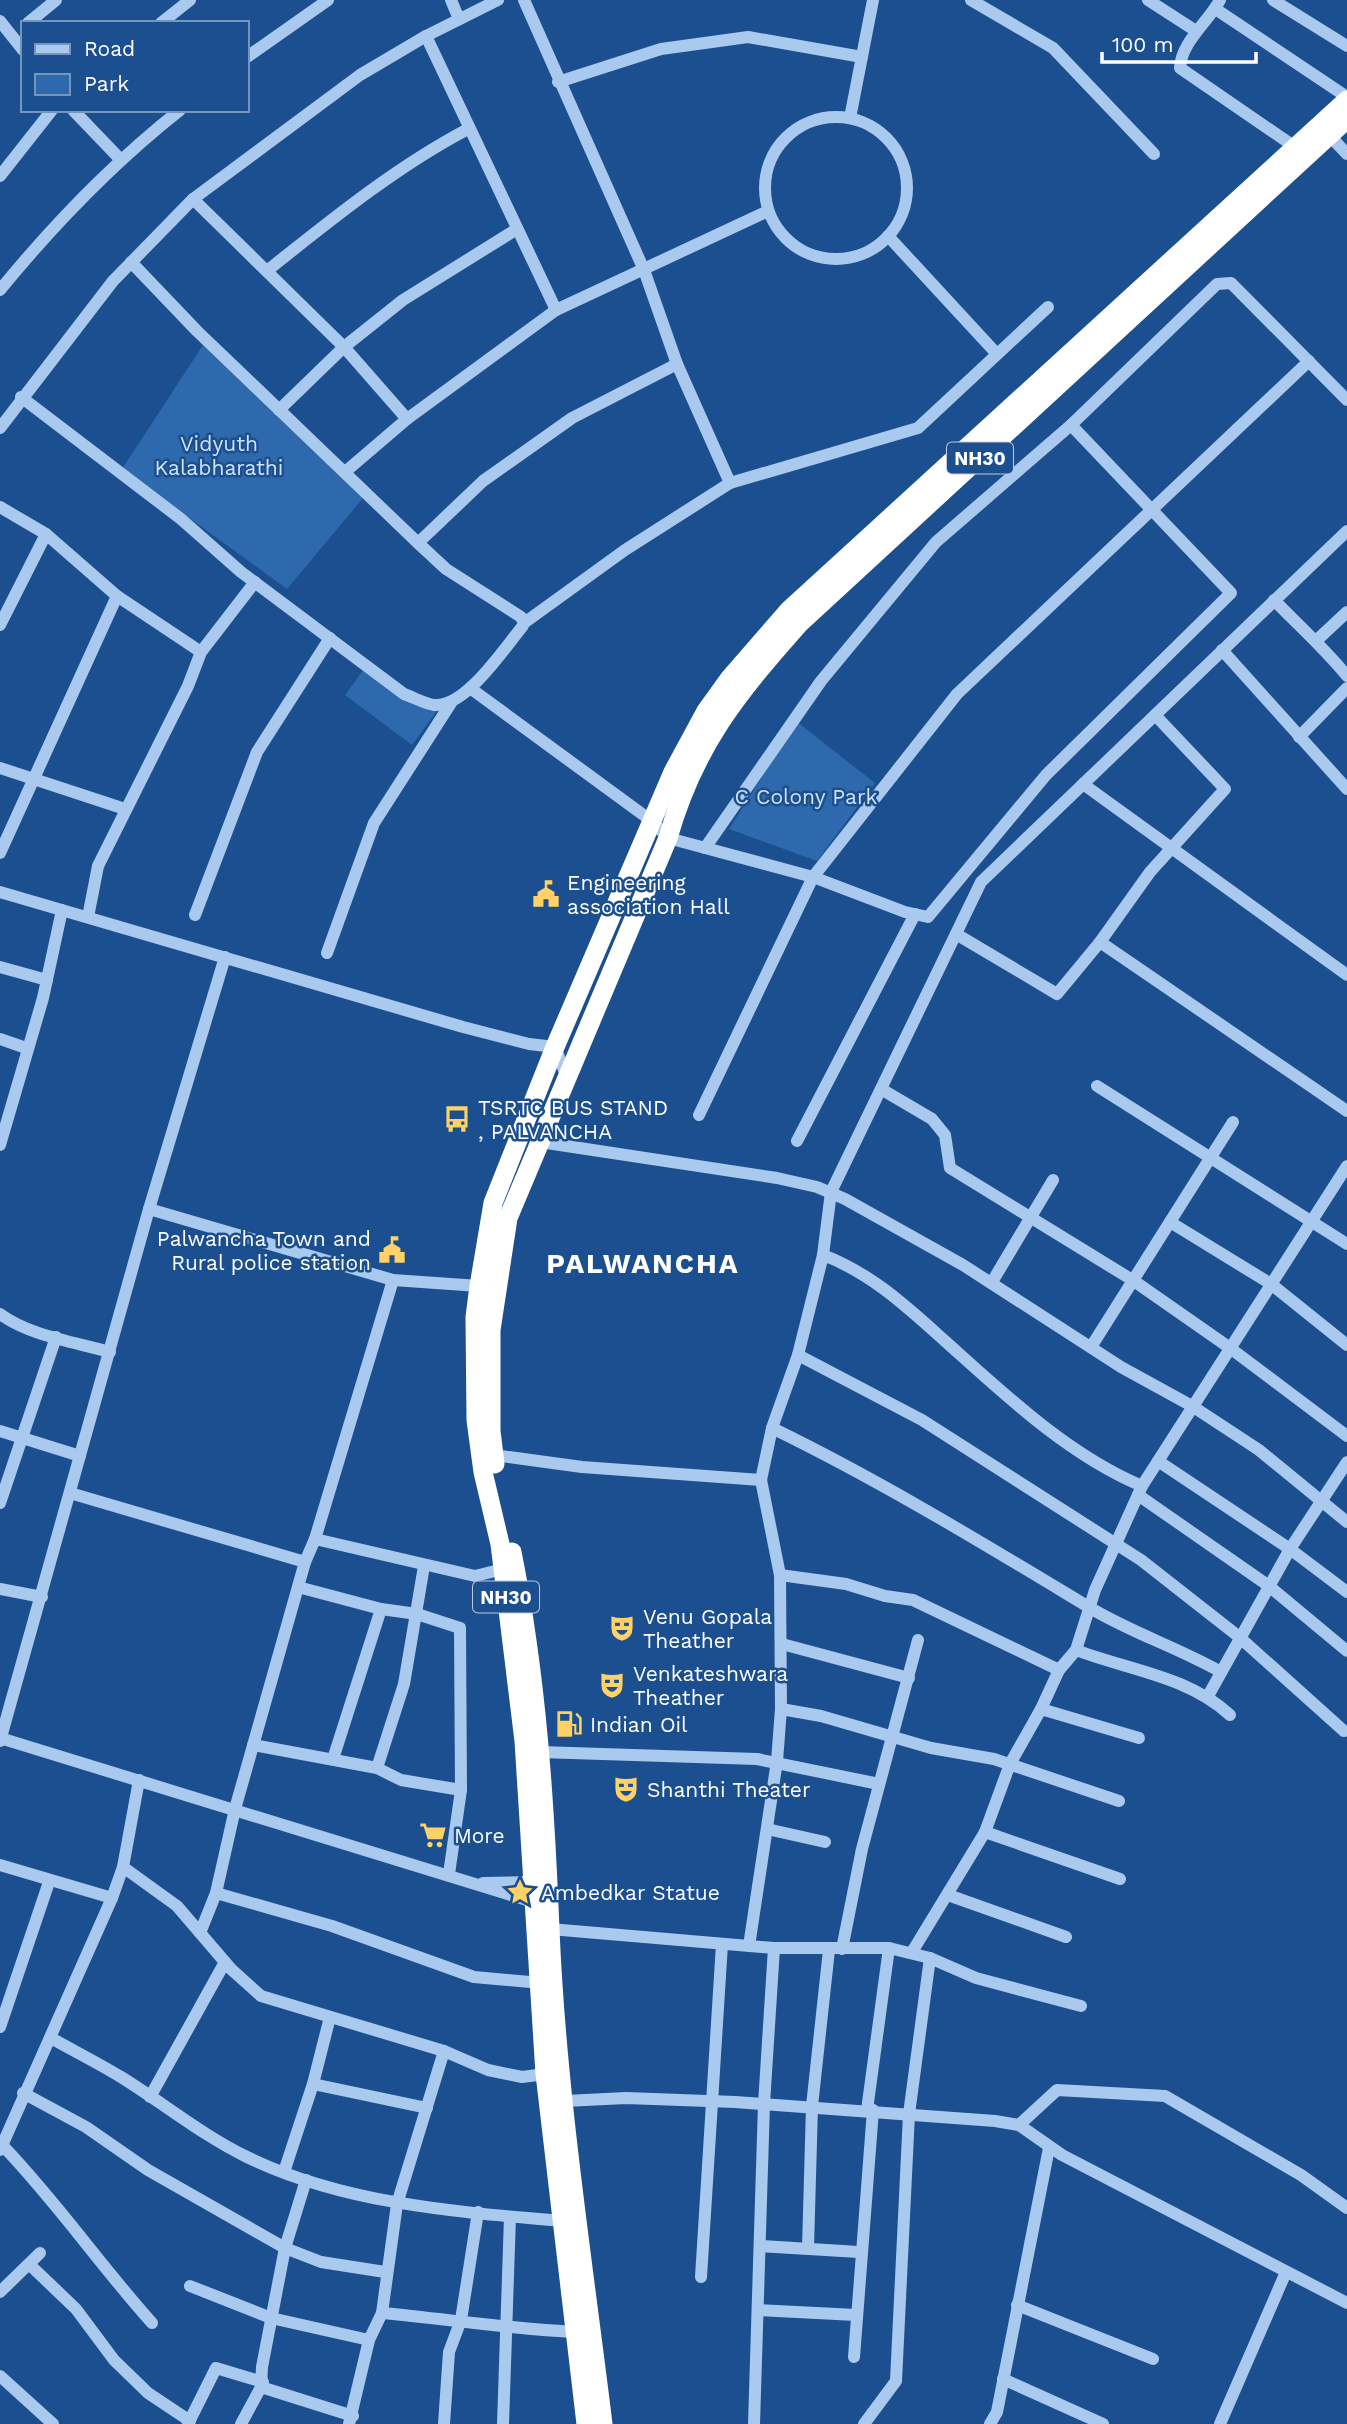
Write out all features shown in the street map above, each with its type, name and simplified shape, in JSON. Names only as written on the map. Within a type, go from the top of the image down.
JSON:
[{"type":"highway","name":"NH30","points":[[603,2424],[565,2101],[550,1929],[531,1882],[524,1741],[503,1569],[475,1420],[475,1317],[493,1203],[555,1047],[673,772],[706,711],[729,679],[789,610],[1347,98]]},
{"type":"highway","name":"NH30","points":[[586,2424],[545,2074],[541,1983],[542,1904],[549,1860],[540,1752],[528,1632],[494,1455],[490,1384],[493,1314],[508,1218],[668,838],[684,788],[718,724],[741,690],[800,623],[1347,120]]},
{"type":"street","points":[[30,21],[56,0]]},
{"type":"street","points":[[164,21],[190,0]]},
{"type":"street","points":[[248,56],[328,0]]},
{"type":"street","points":[[451,0],[459,19]]},
{"type":"street","points":[[0,428],[21,397],[131,262],[193,199],[310,110],[426,36],[498,0]]},
{"type":"street","points":[[524,0],[558,82],[644,270],[677,364],[730,483]]},
{"type":"street","points":[[850,118],[873,0]]},
{"type":"street","points":[[971,0],[1053,48],[1154,154]]},
{"type":"street","points":[[1148,0],[1196,31]]},
{"type":"street","points":[[1273,0],[1347,46]]},
{"type":"street","points":[[1295,147],[1180,68],[1196,31],[1218,5],[1347,98]]},
{"type":"street","points":[[0,21],[21,47]]},
{"type":"street","points":[[12,36],[21,29]]},
{"type":"street","points":[[426,36],[556,310]]},
{"type":"street","points":[[558,82],[661,49],[748,37],[862,57]]},
{"type":"street","points":[[0,176],[50,112]]},
{"type":"street","points":[[75,112],[121,160]]},
{"type":"street","points":[[0,290],[30,254],[121,160],[178,112]]},
{"type":"street","points":[[829,117],[850,118],[870,126],[887,139],[903,166],[907,187],[904,208],[888,236],[872,249],[853,257],[821,258],[792,245],[777,230],[768,211],[765,179],[771,159],[783,141],[808,122],[829,117]]},
{"type":"street","points":[[268,270],[410,164],[468,128]]},
{"type":"street","points":[[1329,135],[1347,154]]},
{"type":"street","points":[[193,199],[344,347],[407,419]]},
{"type":"street","points":[[345,472],[407,419],[556,310],[768,211]]},
{"type":"street","points":[[279,410],[344,347],[403,300],[517,229]]},
{"type":"street","points":[[888,236],[996,354]]},
{"type":"street","points":[[131,262],[279,410],[446,569],[516,612],[524,623]]},
{"type":"street","points":[[705,848],[821,681],[936,542],[1071,425],[1217,285],[1231,283],[1347,400]]},
{"type":"street","points":[[327,953],[374,823],[451,704],[470,688],[524,623],[625,550],[730,483],[918,428],[947,404],[996,354],[1048,307]]},
{"type":"street","points":[[699,1115],[813,877],[957,695],[1309,361]]},
{"type":"street","points":[[418,542],[483,481],[572,418],[677,364]]},
{"type":"street","points":[[21,397],[181,519],[255,582],[404,694],[433,705],[451,704]]},
{"type":"street","points":[[470,688],[653,822],[668,838],[813,877],[928,917],[944,902],[957,879],[1046,775],[1231,593],[1071,425]]},
{"type":"street","points":[[0,507],[46,534],[117,596],[201,652]]},
{"type":"street","points":[[749,1946],[777,1761],[781,1709],[780,1575],[761,1480],[772,1428],[798,1355],[823,1255],[831,1192],[981,882],[1347,531]]},
{"type":"street","points":[[0,625],[46,534]]},
{"type":"street","points":[[88,917],[98,866],[188,686],[201,652],[255,582]]},
{"type":"street","points":[[0,853],[117,596]]},
{"type":"street","points":[[1274,600],[1309,636],[1317,640],[1347,676]]},
{"type":"street","points":[[1317,640],[1347,612]]},
{"type":"street","points":[[195,915],[257,751],[330,638]]},
{"type":"street","points":[[1222,650],[1347,789]]},
{"type":"street","points":[[1299,737],[1347,688]]},
{"type":"street","points":[[956,934],[1057,994],[1100,942],[1150,872],[1173,850],[1225,789],[1155,715]]},
{"type":"street","points":[[0,768],[125,809]]},
{"type":"street","points":[[1083,784],[1347,975]]},
{"type":"street","points":[[0,892],[477,1030],[529,1044],[555,1047],[566,1075]]},
{"type":"street","points":[[0,1145],[47,980],[62,910]]},
{"type":"street","points":[[797,1141],[915,914]]},
{"type":"street","points":[[1100,942],[1347,1111]]},
{"type":"street","points":[[225,957],[149,1209],[0,1739],[542,1904]]},
{"type":"street","points":[[0,967],[47,980]]},
{"type":"street","points":[[0,1040],[26,1048]]},
{"type":"street","points":[[1097,1086],[1347,1244]]},
{"type":"street","points":[[881,1089],[932,1119],[945,1135],[950,1168],[1134,1282],[1230,1348],[1347,1436]]},
{"type":"street","points":[[1091,1347],[1233,1122]]},
{"type":"street","points":[[540,1142],[777,1178],[831,1192],[909,1233],[992,1282],[1091,1347],[1192,1406],[1259,1450],[1347,1522]]},
{"type":"street","points":[[912,1952],[985,1832],[1010,1764],[1059,1670],[1076,1650],[1113,1545],[1140,1490],[1347,1166]]},
{"type":"street","points":[[992,1282],[1053,1180]]},
{"type":"street","points":[[149,1209],[393,1280],[479,1286],[493,1314]]},
{"type":"street","points":[[1170,1222],[1272,1284],[1347,1345]]},
{"type":"street","points":[[823,1255],[874,1280],[1072,1446],[1140,1490],[1268,1586],[1347,1651]]},
{"type":"street","points":[[200,1933],[216,1893],[235,1810],[305,1562],[315,1539],[393,1280]]},
{"type":"street","points":[[0,1314],[10,1321],[110,1352]]},
{"type":"street","points":[[0,1503],[57,1337]]},
{"type":"street","points":[[798,1355],[922,1420],[1171,1583],[1238,1636],[1344,1731]]},
{"type":"street","points":[[772,1428],[841,1462],[938,1519],[980,1540],[1089,1608],[1136,1632],[1181,1649],[1221,1672]]},
{"type":"street","points":[[0,1431],[80,1456]]},
{"type":"street","points":[[494,1455],[582,1467],[761,1480]]},
{"type":"street","points":[[1158,1461],[1290,1549],[1347,1592]]},
{"type":"street","points":[[1208,1696],[1238,1636],[1290,1549],[1347,1462]]},
{"type":"street","points":[[70,1493],[305,1562]]},
{"type":"street","points":[[315,1539],[475,1576],[503,1569]]},
{"type":"street","points":[[377,1768],[404,1684],[424,1566]]},
{"type":"street","points":[[780,1575],[846,1584],[885,1596],[914,1600],[1059,1670]]},
{"type":"street","points":[[298,1587],[381,1609],[417,1614],[460,1629],[461,1790],[449,1874]]},
{"type":"street","points":[[0,1589],[42,1597]]},
{"type":"street","points":[[333,1759],[381,1609]]},
{"type":"street","points":[[807,2248],[812,2106],[836,1949],[918,1640]]},
{"type":"street","points":[[782,1644],[909,1678]]},
{"type":"street","points":[[1076,1650],[1179,1682],[1208,1696],[1230,1715]]},
{"type":"street","points":[[781,1709],[821,1716],[1010,1764],[1119,1801]]},
{"type":"street","points":[[1041,1709],[1139,1738]]},
{"type":"street","points":[[253,1745],[377,1768],[401,1780],[461,1790]]},
{"type":"street","points":[[540,1752],[777,1761],[879,1784]]},
{"type":"street","points":[[139,1780],[123,1867],[112,1898],[64,2001],[51,2038],[23,2092],[1,2148],[39,2183],[109,2276],[152,2323]]},
{"type":"street","points":[[767,1829],[825,1842]]},
{"type":"street","points":[[985,1832],[1120,1878]]},
{"type":"street","points":[[475,1883],[531,1882],[549,1860]]},
{"type":"street","points":[[0,1865],[49,1882],[112,1898]]},
{"type":"street","points":[[123,1867],[177,1906],[225,1962],[261,1996],[444,2052],[488,2070],[523,2077],[545,2074]]},
{"type":"street","points":[[0,2026],[49,1882]]},
{"type":"street","points":[[216,1893],[332,1926],[474,1977],[541,1983]]},
{"type":"street","points":[[948,1895],[1066,1937]]},
{"type":"street","points":[[550,1929],[774,1948],[888,1948],[930,1958],[976,1978],[1082,2006]]},
{"type":"street","points":[[701,2277],[722,1944]]},
{"type":"street","points":[[754,2424],[765,2104],[774,1948]]},
{"type":"street","points":[[854,2357],[870,2110],[888,1948]]},
{"type":"street","points":[[864,2424],[896,2381],[909,2113],[930,1958]]},
{"type":"street","points":[[150,2097],[225,1962]]},
{"type":"street","points":[[284,2172],[313,2084],[330,2017]]},
{"type":"street","points":[[51,2038],[246,2157],[306,2180],[397,2204],[564,2221]]},
{"type":"street","points":[[30,2265],[76,2309],[114,2360],[148,2393],[189,2422],[216,2368],[351,2420],[369,2340],[382,2313],[397,2204],[444,2052]]},
{"type":"street","points":[[313,2084],[427,2108]]},
{"type":"street","points":[[1019,2126],[1057,2090],[1165,2096],[1301,2175],[1347,2208]]},
{"type":"street","points":[[23,2092],[86,2127],[148,2169],[285,2248],[321,2262],[386,2272]]},
{"type":"street","points":[[565,2101],[626,2098],[812,2106],[909,2113],[1019,2126],[1049,2148],[1347,2303]]},
{"type":"street","points":[[990,2424],[997,2412],[1049,2148]]},
{"type":"street","points":[[241,2424],[262,2385],[262,2367],[285,2248],[306,2180]]},
{"type":"street","points":[[444,2424],[449,2352],[461,2320],[478,2212]]},
{"type":"street","points":[[503,2424],[510,2217]]},
{"type":"street","points":[[760,2246],[859,2252]]},
{"type":"street","points":[[0,2292],[40,2253]]},
{"type":"street","points":[[1220,2424],[1286,2272]]},
{"type":"street","points":[[190,2286],[271,2318],[369,2340]]},
{"type":"street","points":[[1017,2305],[1153,2359]]},
{"type":"street","points":[[758,2310],[856,2315]]},
{"type":"street","points":[[382,2313],[461,2320],[505,2329],[576,2332]]},
{"type":"street","points":[[0,2376],[53,2424]]},
{"type":"street","points":[[1003,2379],[1104,2424]]},
{"type":"green space","name":"Vidyuth Kalabharathi","points":[[203,345],[363,498],[287,589],[122,469]]},
{"type":"green space","points":[[370,661],[437,711],[412,745],[345,695]]},
{"type":"green space","name":"C Colony Park","points":[[797,722],[875,783],[817,861],[729,829]]},
{"type":"place","name":"Engineering association Hall","points":[[546,894]]},
{"type":"place","name":"TSRTC BUS STAND , PALVANCHA","points":[[457,1119]]},
{"type":"place","name":"Palwancha Town and Rural police station","points":[[392,1250]]},
{"type":"place","name":"Venu Gopala Theather","points":[[622,1628]]},
{"type":"place","name":"Venkateshwara Theather","points":[[612,1685]]},
{"type":"place","name":"Indian Oil","points":[[569,1724]]},
{"type":"place","name":"Shanthi Theater","points":[[626,1789]]},
{"type":"place","name":"More","points":[[433,1835]]},
{"type":"place","name":"Ambedkar Statue","points":[[520,1892]]},
{"type":"district","name":"PALWANCHA","points":[[643,1263]]}]
